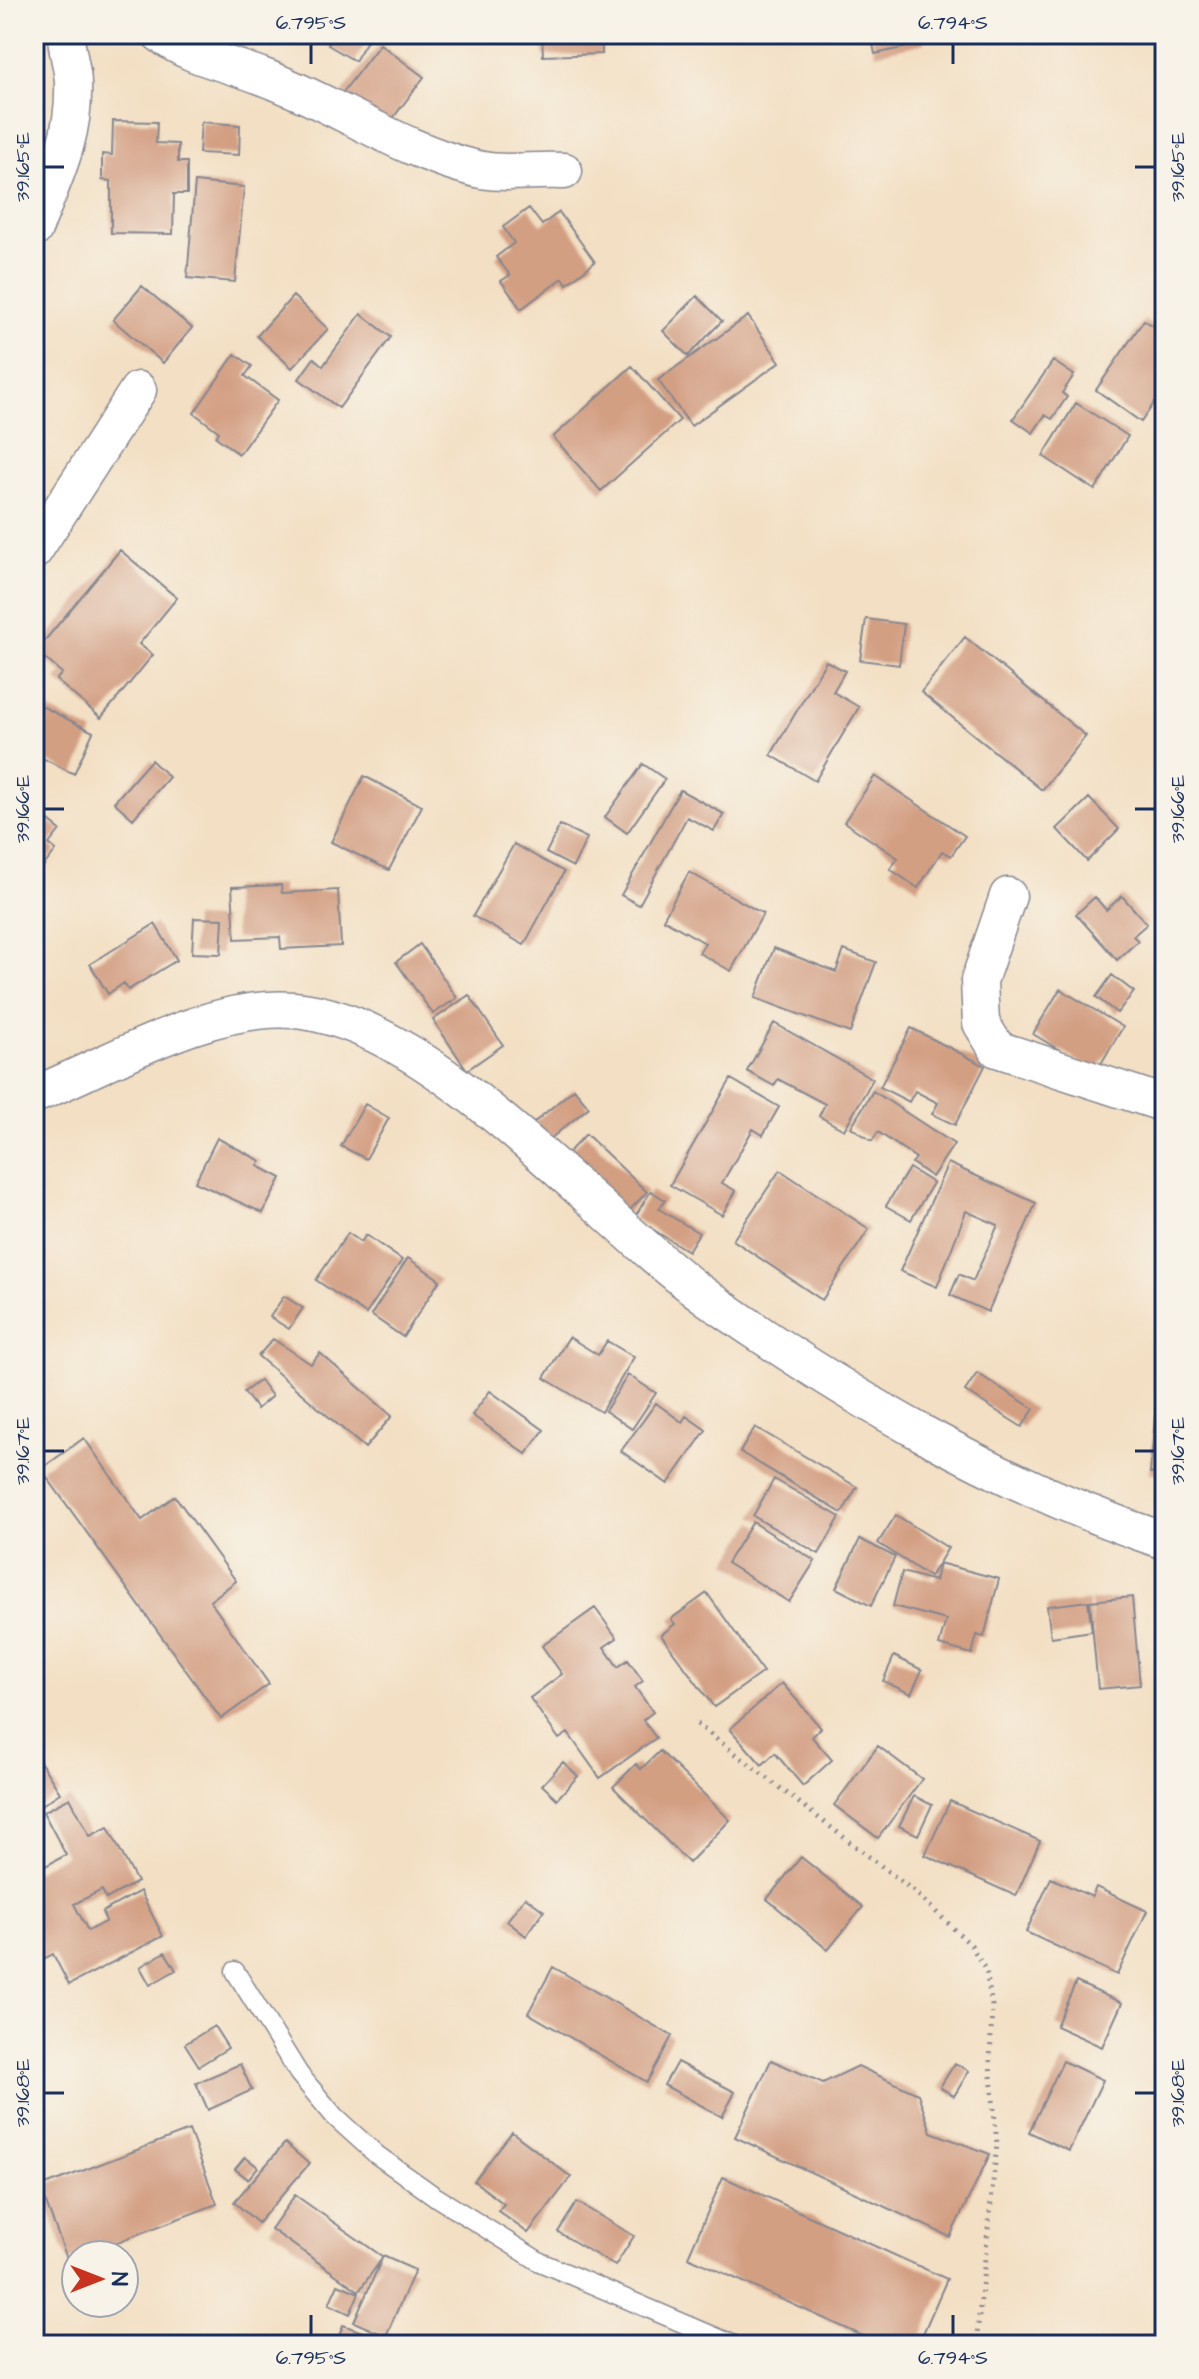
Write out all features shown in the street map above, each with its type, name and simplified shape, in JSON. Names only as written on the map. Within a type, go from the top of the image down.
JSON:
[{"type":"street","points":[[34,229],[62,165],[72,115],[74,81],[66,34]]},
{"type":"street","points":[[160,34],[214,61],[261,76],[351,116],[420,152],[476,169],[564,171]]},
{"type":"street","points":[[34,551],[138,390]]},
{"type":"street","points":[[1008,896],[979,981],[981,1023],[997,1049],[1165,1104]]},
{"type":"street","points":[[34,1095],[162,1040],[233,1014],[293,1010],[347,1022],[402,1050],[456,1085],[707,1297],[925,1438],[1098,1518],[1165,1541]]},
{"type":"lane","points":[[235,1971],[299,2074],[335,2117],[377,2155],[540,2262],[734,2345]]},
{"type":"path","points":[[697,1724],[916,1893],[971,1945],[986,1971],[992,2006],[990,2064],[997,2144],[976,2345]]},
{"type":"building","points":[[334,34],[371,34],[355,61],[328,45]]},
{"type":"building","points":[[542,34],[602,34],[602,54],[543,56]]},
{"type":"building","points":[[871,34],[923,34],[925,43],[875,54]]},
{"type":"building","points":[[1040,34],[1076,34],[1076,36],[1041,42]]},
{"type":"building","points":[[380,44],[424,77],[387,126],[343,92]]},
{"type":"building","points":[[113,121],[157,122],[156,143],[178,144],[178,162],[187,162],[187,194],[174,194],[173,234],[111,233],[111,181],[102,180],[102,154],[112,155]]},
{"type":"building","points":[[201,122],[240,125],[239,155],[199,153]]},
{"type":"building","points":[[195,182],[244,187],[235,282],[187,278]]},
{"type":"building","points":[[529,208],[542,225],[559,212],[595,262],[567,284],[563,278],[521,309],[501,281],[510,275],[496,257],[514,243],[503,227]]},
{"type":"building","points":[[142,286],[192,328],[163,363],[113,320]]},
{"type":"building","points":[[293,296],[328,329],[292,368],[257,336]]},
{"type":"building","points":[[697,296],[722,321],[688,356],[663,331]]},
{"type":"building","points":[[361,314],[391,337],[339,408],[299,379],[314,358],[323,366]]},
{"type":"building","points":[[748,316],[780,362],[691,426],[658,380]]},
{"type":"building","points":[[1144,320],[1165,334],[1165,387],[1141,422],[1096,390]]},
{"type":"building","points":[[235,354],[252,366],[245,376],[278,400],[239,454],[216,437],[219,432],[194,413]]},
{"type":"building","points":[[1053,361],[1074,375],[1062,393],[1067,397],[1052,419],[1045,415],[1033,433],[1013,419]]},
{"type":"building","points":[[632,366],[680,420],[601,491],[553,437]]},
{"type":"building","points":[[1076,403],[1128,436],[1095,490],[1043,456]]},
{"type":"building","points":[[120,550],[177,598],[139,644],[153,655],[101,718],[56,680],[62,673],[36,651]]},
{"type":"building","points":[[866,619],[904,624],[899,665],[860,660]]},
{"type":"building","points":[[965,637],[1086,736],[1042,790],[921,692]]},
{"type":"building","points":[[826,661],[845,671],[833,692],[859,707],[815,781],[771,755]]},
{"type":"building","points":[[34,702],[93,732],[74,774],[34,754]]},
{"type":"building","points":[[151,760],[169,777],[133,819],[114,802]]},
{"type":"building","points":[[643,764],[665,779],[627,833],[605,817]]},
{"type":"building","points":[[364,776],[422,806],[389,870],[331,842]]},
{"type":"building","points":[[875,776],[965,836],[951,856],[942,851],[918,888],[890,869],[898,858],[844,822]]},
{"type":"building","points":[[680,790],[724,814],[714,831],[687,817],[639,905],[621,895]]},
{"type":"building","points":[[1089,798],[1119,829],[1087,861],[1057,829]]},
{"type":"building","points":[[34,809],[60,830],[49,844],[56,850],[38,873],[34,870]]},
{"type":"building","points":[[560,825],[587,838],[573,867],[546,853]]},
{"type":"building","points":[[514,844],[564,872],[524,945],[473,916]]},
{"type":"building","points":[[689,872],[763,914],[731,971],[699,953],[705,943],[663,919]]},
{"type":"building","points":[[281,885],[282,893],[338,890],[341,946],[281,949],[280,937],[235,939],[232,887]]},
{"type":"building","points":[[1122,896],[1147,924],[1133,936],[1138,941],[1117,960],[1076,914],[1095,897],[1106,910]]},
{"type":"building","points":[[194,918],[223,919],[221,954],[192,953]]},
{"type":"building","points":[[155,924],[177,960],[128,990],[124,983],[108,994],[90,964]]},
{"type":"building","points":[[420,944],[457,998],[433,1014],[396,962]]},
{"type":"building","points":[[774,948],[836,972],[844,950],[876,962],[850,1033],[755,998]]},
{"type":"building","points":[[1112,975],[1134,992],[1117,1013],[1096,997]]},
{"type":"building","points":[[1060,989],[1123,1027],[1096,1072],[1033,1034]]},
{"type":"building","points":[[469,995],[503,1045],[467,1070],[433,1020]]},
{"type":"building","points":[[774,1023],[873,1079],[844,1130],[819,1116],[825,1104],[778,1079],[774,1086],[747,1071]]},
{"type":"building","points":[[911,1028],[985,1066],[955,1125],[932,1114],[938,1103],[915,1091],[909,1102],[880,1087]]},
{"type":"building","points":[[731,1079],[779,1107],[763,1135],[753,1129],[722,1183],[736,1191],[722,1215],[670,1185]]},
{"type":"building","points":[[574,1089],[589,1107],[545,1143],[531,1125]]},
{"type":"building","points":[[873,1091],[954,1144],[932,1177],[912,1163],[916,1158],[878,1132],[872,1141],[851,1127]]},
{"type":"building","points":[[365,1104],[389,1118],[366,1159],[341,1146]]},
{"type":"building","points":[[586,1134],[647,1192],[623,1217],[562,1159]]},
{"type":"building","points":[[217,1138],[261,1161],[258,1166],[281,1178],[263,1213],[195,1182]]},
{"type":"building","points":[[948,1163],[1036,1203],[988,1312],[950,1295],[959,1274],[973,1281],[998,1225],[966,1211],[937,1287],[900,1271]]},
{"type":"building","points":[[909,1168],[933,1183],[911,1220],[886,1206]]},
{"type":"building","points":[[780,1170],[869,1229],[822,1300],[733,1240]]},
{"type":"building","points":[[651,1191],[665,1200],[659,1209],[699,1233],[688,1251],[634,1218]]},
{"type":"building","points":[[348,1233],[361,1242],[366,1235],[402,1260],[366,1314],[316,1280]]},
{"type":"building","points":[[408,1258],[440,1280],[403,1337],[371,1315]]},
{"type":"building","points":[[284,1296],[303,1308],[289,1329],[270,1317]]},
{"type":"building","points":[[569,1337],[598,1355],[607,1341],[634,1357],[601,1412],[544,1378]]},
{"type":"building","points":[[273,1339],[311,1364],[320,1353],[392,1416],[365,1448],[258,1356]]},
{"type":"building","points":[[977,1373],[1034,1409],[1022,1427],[965,1391]]},
{"type":"building","points":[[628,1375],[656,1393],[632,1429],[605,1411]]},
{"type":"building","points":[[260,1380],[272,1396],[257,1409],[244,1392]]},
{"type":"building","points":[[490,1391],[544,1430],[526,1454],[472,1415]]},
{"type":"building","points":[[656,1403],[682,1422],[686,1416],[706,1430],[668,1484],[621,1451]]},
{"type":"building","points":[[1155,1416],[1165,1416],[1165,1474],[1150,1473]]},
{"type":"building","points":[[755,1427],[857,1487],[842,1513],[740,1452]]},
{"type":"building","points":[[84,1438],[142,1520],[175,1496],[236,1581],[210,1601],[269,1684],[221,1719],[41,1469]]},
{"type":"building","points":[[774,1479],[840,1517],[819,1554],[753,1516]]},
{"type":"building","points":[[896,1515],[948,1548],[930,1577],[878,1543]]},
{"type":"building","points":[[753,1522],[815,1561],[789,1602],[727,1563]]},
{"type":"building","points":[[860,1539],[895,1557],[871,1606],[836,1588]]},
{"type":"building","points":[[939,1563],[999,1579],[984,1637],[977,1635],[972,1654],[939,1645],[946,1620],[893,1606],[902,1572],[935,1581]]},
{"type":"building","points":[[707,1593],[763,1672],[714,1707],[661,1635],[675,1624],[671,1619]]},
{"type":"building","points":[[1132,1597],[1140,1685],[1098,1689],[1090,1601]]},
{"type":"building","points":[[1088,1601],[1092,1631],[1051,1637],[1047,1606]]},
{"type":"building","points":[[595,1608],[617,1638],[604,1647],[618,1667],[628,1660],[643,1681],[635,1687],[653,1712],[643,1720],[656,1738],[600,1778],[568,1733],[559,1739],[530,1698],[562,1674],[542,1646]]},
{"type":"building","points":[[894,1656],[922,1670],[911,1694],[883,1681]]},
{"type":"building","points":[[782,1683],[821,1728],[812,1737],[832,1760],[803,1786],[775,1753],[762,1765],[730,1729]]},
{"type":"building","points":[[878,1746],[922,1779],[878,1838],[834,1805]]},
{"type":"building","points":[[660,1751],[730,1820],[689,1863],[613,1787],[636,1764],[641,1769]]},
{"type":"building","points":[[34,1752],[60,1793],[34,1810]]},
{"type":"building","points":[[563,1762],[578,1776],[557,1799],[542,1785]]},
{"type":"building","points":[[914,1796],[932,1805],[918,1835],[899,1826]]},
{"type":"building","points":[[70,1798],[90,1836],[108,1827],[137,1882],[106,1899],[102,1890],[74,1904],[88,1931],[106,1921],[102,1912],[140,1891],[163,1936],[69,1985],[53,1954],[34,1964],[34,1872],[66,1855],[43,1812]]},
{"type":"building","points":[[950,1801],[1040,1841],[1016,1896],[925,1855]]},
{"type":"building","points":[[801,1857],[863,1907],[828,1950],[767,1899]]},
{"type":"building","points":[[1051,1878],[1092,1897],[1096,1887],[1147,1911],[1117,1975],[1026,1932]]},
{"type":"building","points":[[525,1897],[544,1911],[526,1936],[507,1921]]},
{"type":"building","points":[[165,1952],[176,1970],[150,1985],[140,1967]]},
{"type":"building","points":[[553,1967],[672,2036],[647,2082],[528,2013]]},
{"type":"building","points":[[1076,1982],[1122,2003],[1102,2047],[1056,2026]]},
{"type":"building","points":[[214,2026],[228,2048],[199,2066],[185,2044]]},
{"type":"building","points":[[771,2060],[823,2083],[858,2066],[918,2094],[931,2132],[990,2154],[950,2237],[735,2137]]},
{"type":"building","points":[[1063,2061],[1103,2080],[1069,2151],[1029,2132]]},
{"type":"building","points":[[677,2062],[735,2092],[722,2117],[664,2085]]},
{"type":"building","points":[[955,2063],[969,2071],[954,2096],[940,2087]]},
{"type":"building","points":[[240,2064],[252,2090],[208,2110],[196,2083]]},
{"type":"building","points":[[189,2130],[217,2204],[126,2239],[60,2240],[40,2187]]},
{"type":"building","points":[[512,2132],[571,2177],[528,2233],[498,2211],[504,2204],[474,2181]]},
{"type":"building","points":[[285,2143],[309,2164],[258,2223],[234,2202]]},
{"type":"building","points":[[245,2157],[258,2167],[248,2179],[235,2169]]},
{"type":"building","points":[[723,2177],[947,2279],[918,2345],[883,2345],[688,2257]]},
{"type":"building","points":[[295,2195],[383,2257],[359,2291],[271,2229]]},
{"type":"building","points":[[577,2202],[634,2236],[615,2266],[558,2232]]},
{"type":"building","points":[[383,2256],[415,2270],[386,2336],[354,2322]]},
{"type":"building","points":[[338,2284],[359,2293],[350,2314],[329,2304]]},
{"type":"building","points":[[343,2325],[398,2345],[336,2345]]},
{"type":"building","points":[[438,2338],[455,2345],[436,2345]]}]
